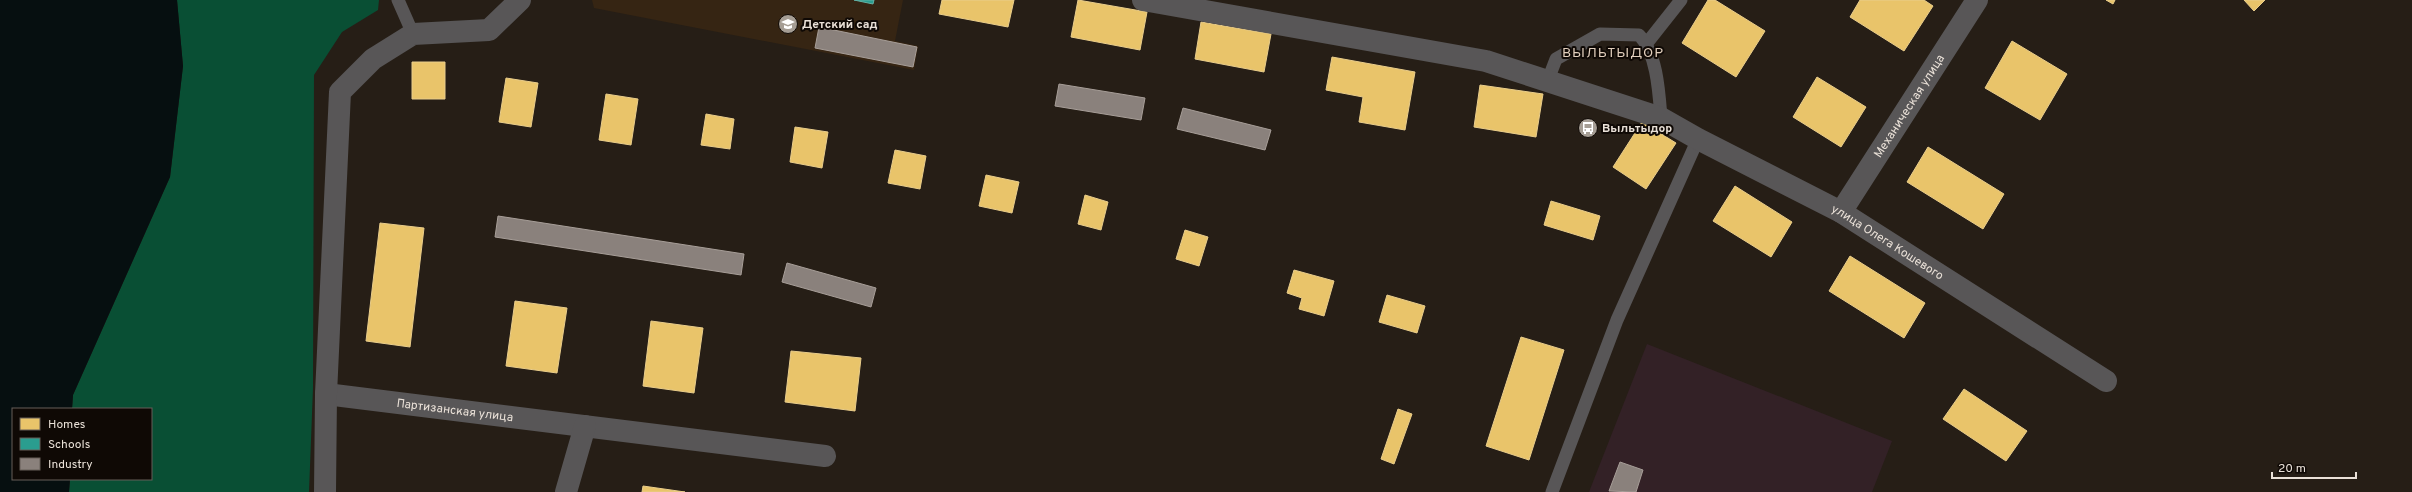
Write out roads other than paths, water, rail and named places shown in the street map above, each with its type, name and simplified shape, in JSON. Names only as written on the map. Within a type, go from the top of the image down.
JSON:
[{"type":"street","points":[[325,492],[326,394],[340,92],[373,59],[413,34],[489,30],[520,0]]},
{"type":"street","name":"улица Олега Кошевого","points":[[1143,0],[1486,61],[1661,118],[1698,140],[1841,212],[2106,381]]},
{"type":"street","name":"Механическая улица","points":[[1841,212],[1977,0]]},
{"type":"street","name":"Партизанская улица","points":[[326,394],[825,456]]},
{"type":"street","points":[[566,492],[585,426]]},
{"type":"lane","points":[[398,0],[413,34]]},
{"type":"lane","points":[[1647,43],[1681,0]]},
{"type":"lane","points":[[1548,80],[1556,60],[1600,34],[1631,33],[1639,35],[1647,43],[1654,61],[1661,118]]},
{"type":"lane","points":[[1552,492],[1617,320],[1698,140]]},
{"type":"place","name":"Детский сад","points":[[788,24]]},
{"type":"place","name":"Выльтыдор","points":[[1588,128]]},
{"type":"district","name":"ВЫЛЬТЫДОР","points":[[1613,52]]}]
